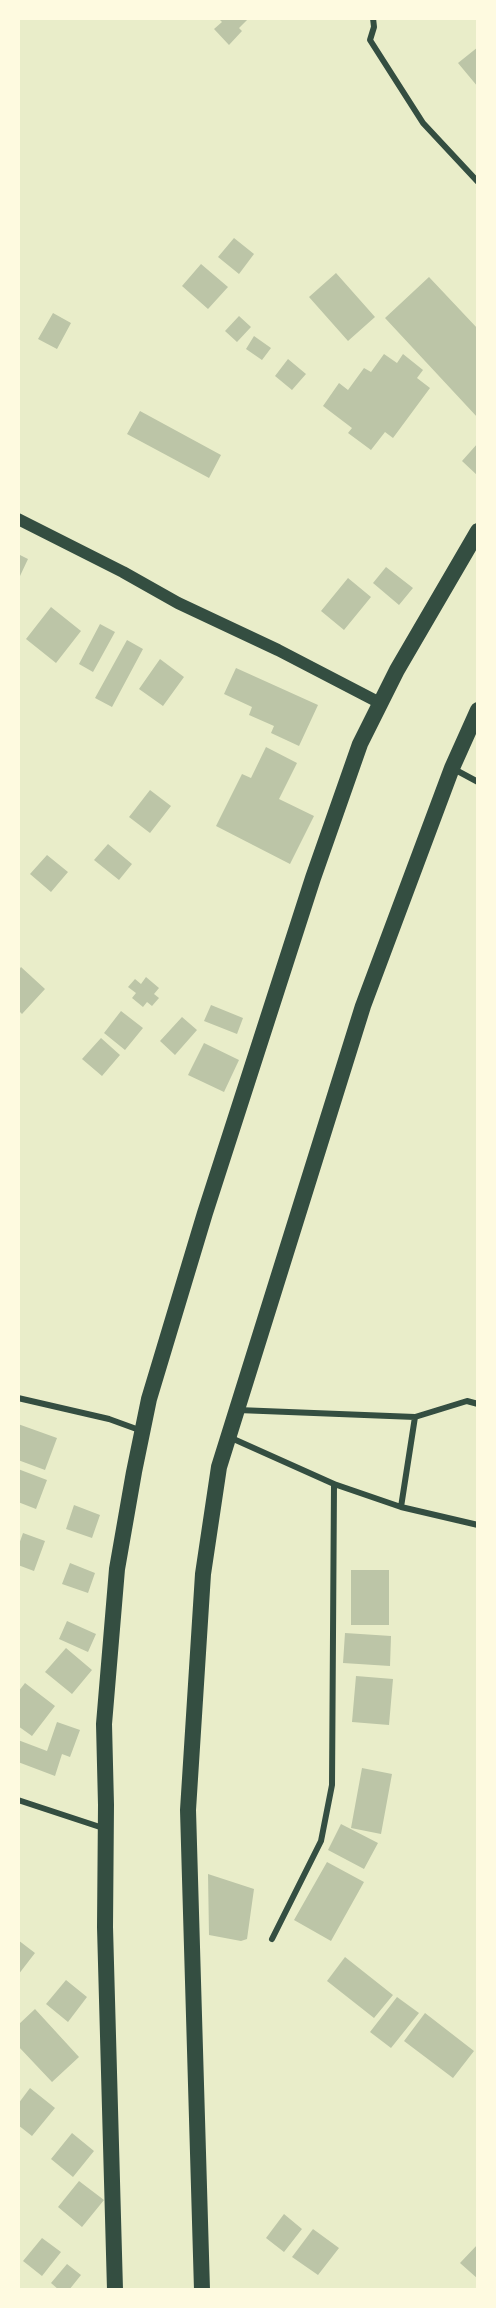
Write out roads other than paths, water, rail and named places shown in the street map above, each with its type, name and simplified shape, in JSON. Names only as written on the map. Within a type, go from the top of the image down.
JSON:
[{"type":"highway","points":[[116,2290],[105,1927],[105,1724],[117,1569],[142,1431],[149,1399],[205,1214],[313,878],[360,744],[397,670],[478,531]]},
{"type":"highway","points":[[202,2290],[189,1810],[203,1574],[219,1467],[363,1006],[452,768],[478,710]]},
{"type":"main road","points":[[18,519],[380,703]]},
{"type":"street","points":[[373,18],[374,27],[370,40],[423,123],[478,182]]},
{"type":"street","points":[[452,768],[478,782]]},
{"type":"street","points":[[18,1398],[109,1419],[142,1431]]},
{"type":"street","points":[[237,1410],[415,1417],[467,1401],[478,1404]]},
{"type":"street","points":[[400,1507],[415,1417]]},
{"type":"street","points":[[228,1436],[334,1484],[400,1507],[478,1525]]},
{"type":"street","points":[[272,1939],[321,1841],[332,1785],[334,1484]]},
{"type":"street","points":[[18,1800],[106,1829]]}]
